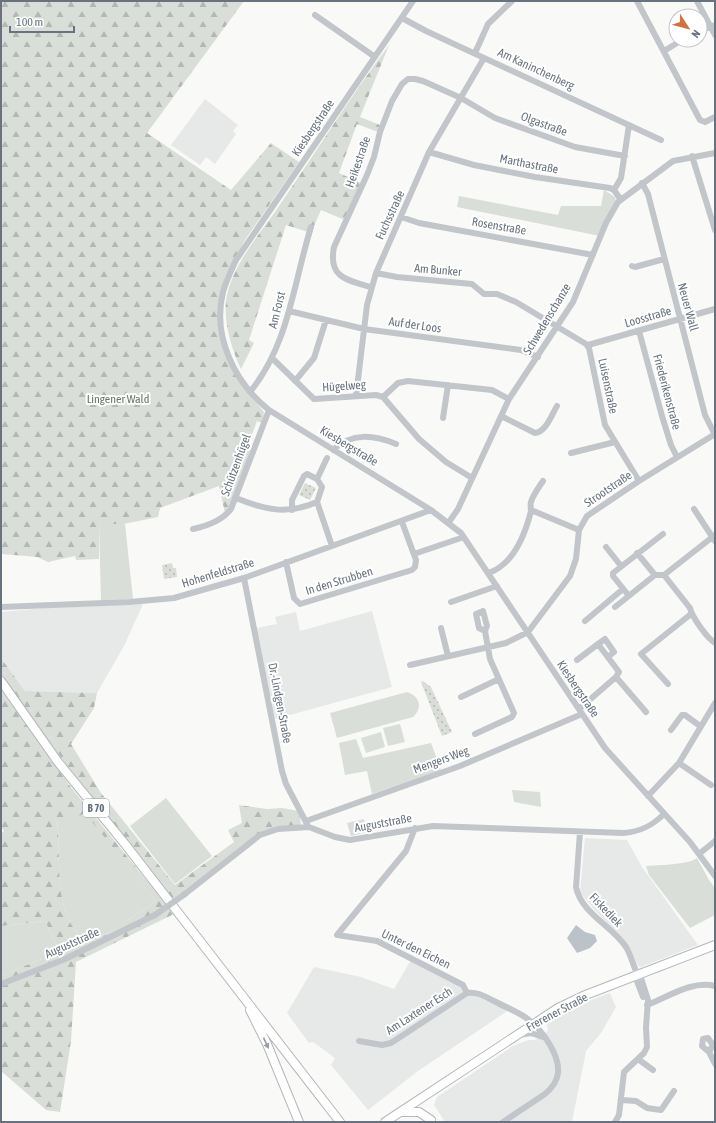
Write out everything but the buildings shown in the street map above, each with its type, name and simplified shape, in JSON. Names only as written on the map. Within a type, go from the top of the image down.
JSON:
[{"type":"main road","name":"B 70","points":[[1,681],[58,762],[243,995],[340,1122]]},
{"type":"main road","name":"Frerener Straße","points":[[385,1122],[532,1023],[583,996],[713,947]]},
{"type":"main road","points":[[243,995],[266,1044],[299,1122]]},
{"type":"main road","points":[[418,1101],[432,1121]]},
{"type":"main road","points":[[400,1112],[419,1112],[432,1121]]},
{"type":"street","name":"Kiesbergstraße","points":[[413,1],[243,249],[223,293],[221,327],[230,360],[237,376],[250,392],[269,410],[432,510],[449,522],[466,538],[580,712],[609,753],[699,854],[715,876]]},
{"type":"street","points":[[475,53],[488,24],[512,1]]},
{"type":"street","points":[[637,1],[702,122],[715,117]]},
{"type":"street","points":[[697,1],[713,26],[715,35]]},
{"type":"street","points":[[315,15],[376,57]]},
{"type":"street","name":"Am Kaninchenberg","points":[[402,18],[426,31],[661,140]]},
{"type":"street","points":[[664,51],[669,48]]},
{"type":"street","name":"Fuchsstraße","points":[[356,396],[370,287],[429,152],[484,58]]},
{"type":"street","name":"Heikestraße","points":[[370,287],[347,280],[340,275],[335,271],[332,259],[334,247],[372,163],[380,132],[392,101],[402,84],[408,80],[415,79],[460,98]]},
{"type":"street","name":"Olgastraße","points":[[460,98],[495,118],[575,148],[625,156]]},
{"type":"street","points":[[621,200],[614,190],[620,183],[629,125]]},
{"type":"street","name":"Marthastraße","points":[[429,152],[474,164],[535,177],[600,186],[614,190]]},
{"type":"street","name":"Schwedenschanze","points":[[449,522],[458,509],[509,399],[558,327],[573,302],[611,214],[621,200],[673,161],[692,156],[715,153]]},
{"type":"street","points":[[692,156],[715,230]]},
{"type":"street","name":"Neuer Wall","points":[[642,184],[648,194],[706,419],[715,434]]},
{"type":"street","name":"Rosenstraße","points":[[401,217],[419,223],[593,255]]},
{"type":"street","name":"Am Forst","points":[[250,392],[272,359],[282,337],[311,227]]},
{"type":"street","points":[[632,266],[635,267],[664,259]]},
{"type":"street","name":"Am Bunker","points":[[376,273],[401,278],[472,284],[480,292],[505,297],[558,327]]},
{"type":"street","name":"Loosstraße","points":[[588,346],[715,309]]},
{"type":"street","name":"Auf der Loos","points":[[288,311],[364,330],[521,350],[538,357]]},
{"type":"street","points":[[295,380],[314,358],[326,320]]},
{"type":"street","name":"Luisenstraße","points":[[558,327],[588,346],[603,417],[615,442],[639,481]]},
{"type":"street","name":"Friederikenstraße","points":[[639,330],[666,431],[677,457]]},
{"type":"street","name":"Hügelweg","points":[[272,359],[314,399],[376,395],[383,397],[419,439],[446,462],[472,478]]},
{"type":"street","points":[[383,397],[402,381],[492,390],[509,399]]},
{"type":"street","points":[[443,418],[448,386]]},
{"type":"street","points":[[501,416],[538,432],[543,430],[557,406]]},
{"type":"street","name":"Schützenhügel","points":[[193,529],[206,526],[224,517],[231,510],[256,440],[269,410]]},
{"type":"street","name":"Strootstraße","points":[[528,632],[570,576],[576,559],[579,530],[584,520],[592,512],[639,481],[715,434]]},
{"type":"street","points":[[334,450],[344,441],[359,436],[377,437],[396,444]]},
{"type":"street","points":[[571,453],[615,442]]},
{"type":"street","points":[[317,479],[327,458]]},
{"type":"street","points":[[292,510],[292,500],[304,476],[307,474],[317,479],[322,487],[317,502],[332,546]]},
{"type":"street","points":[[489,573],[502,566],[511,556],[522,536],[531,510],[530,503],[543,481]]},
{"type":"street","points":[[236,498],[267,509],[292,510],[317,502]]},
{"type":"street","points":[[615,607],[655,575],[664,575],[714,538],[694,508]]},
{"type":"street","name":"Hohenfeldstraße","points":[[1,607],[158,600],[244,578],[432,510]]},
{"type":"street","points":[[531,510],[579,530]]},
{"type":"street","points":[[402,522],[414,554],[461,538]]},
{"type":"street","points":[[628,596],[613,573],[663,534]]},
{"type":"street","points":[[606,547],[621,566]]},
{"type":"street","points":[[637,553],[655,575]]},
{"type":"street","name":"In den Strubben","points":[[286,562],[294,598],[300,604],[412,570],[416,563],[414,554]]},
{"type":"street","points":[[664,575],[690,608],[691,614],[706,635],[715,643]]},
{"type":"street","name":"Dr.-Lindgen-Straße","points":[[244,578],[282,771],[286,784],[309,827]]},
{"type":"street","points":[[451,602],[498,586]]},
{"type":"street","points":[[585,621],[623,589]]},
{"type":"street","points":[[668,684],[641,654],[691,614]]},
{"type":"street","points":[[441,628],[448,656]]},
{"type":"street","points":[[475,734],[514,715],[490,659],[485,631]]},
{"type":"street","points":[[410,665],[488,648],[511,641],[528,632]]},
{"type":"street","points":[[577,660],[598,644],[619,672],[616,677],[646,712]]},
{"type":"street","name":"Mengers Weg","points":[[306,821],[466,764],[580,712],[616,677]]},
{"type":"street","points":[[461,697],[499,678]]},
{"type":"street","points":[[648,796],[679,763],[715,703]]},
{"type":"street","points":[[672,730],[682,715],[700,726]]},
{"type":"street","points":[[679,763],[711,785]]},
{"type":"street","name":"Auguststraße","points":[[1,984],[69,958],[155,915],[185,894],[260,835],[278,829],[309,827],[335,837],[350,840],[415,828],[462,826],[630,833],[652,825],[664,814]]},
{"type":"street","name":"Unter den Eichen","points":[[415,828],[406,852],[337,935],[378,941],[463,985],[467,993]]},
{"type":"street","name":"Fiskediek","points":[[580,832],[576,880],[577,894],[584,904],[625,946],[648,1000],[647,1047],[638,1059],[627,1067],[624,1072],[619,1115],[615,1122]]},
{"type":"street","points":[[699,854],[715,841]]},
{"type":"street","points":[[647,1005],[691,986],[709,984],[715,986]]},
{"type":"street","points":[[467,993],[477,993],[516,1012],[532,1023],[553,1052],[558,1064],[558,1074],[555,1081],[545,1094],[503,1122]]},
{"type":"street","name":"Am Laxtener Esch","points":[[359,1040],[382,1045],[391,1043],[467,993]]},
{"type":"street","points":[[513,1036],[531,1033],[543,1037]]},
{"type":"street","points":[[710,1052],[715,1064]]},
{"type":"street","points":[[638,1059],[653,1070]]},
{"type":"street","points":[[621,1100],[636,1101],[647,1108],[661,1110],[674,1092]]},
{"type":"shaded area","points":[[205,99],[238,125],[233,131],[236,134],[215,164],[206,157],[200,165],[171,145]]},
{"type":"shaded area","points":[[143,604],[124,646],[97,693],[25,691],[1,658],[1,612],[44,608]]},
{"type":"shaded area","points":[[372,611],[392,687],[275,719],[256,628],[277,624],[275,617],[296,612],[300,631]]},
{"type":"shaded area","points":[[585,838],[627,840],[642,867],[698,945],[641,967],[638,966],[629,948],[622,939],[580,892]]},
{"type":"shaded area","points":[[576,925],[585,932],[595,935],[597,941],[590,948],[577,953],[567,938]]},
{"type":"shaded area","points":[[411,960],[509,1010],[418,1071],[368,1110],[331,1065],[335,1058],[313,1042],[309,1043],[287,1013],[314,967],[361,977],[394,989]]},
{"type":"shaded area","points":[[610,993],[616,1007],[601,1033],[586,1051],[572,1122],[445,1122],[434,1105],[437,1097],[513,1046],[528,1040],[535,1040],[548,1031],[547,1024],[550,1019],[581,1004]]},
{"type":"green space","name":"Lingener Wald","points":[[1,1],[244,1],[147,133],[231,190],[271,143],[299,162],[245,240],[225,277],[221,327],[242,386],[264,412],[262,423],[257,421],[248,445],[251,447],[238,491],[225,513],[219,486],[160,508],[158,517],[124,524],[99,524],[99,559],[76,560],[75,556],[48,562],[37,557],[2,554],[1,591]]},
{"type":"green space","points":[[389,45],[360,117],[380,125],[378,132],[357,124],[339,173],[361,183],[345,220],[321,210],[311,233],[286,225],[249,340],[254,343],[241,369],[228,333],[226,313],[227,295],[236,270],[250,247]]},
{"type":"green space","points":[[604,190],[615,197],[616,201],[600,236],[457,207],[459,196],[558,215],[561,206],[601,206]]},
{"type":"green space","points":[[305,483],[316,488],[310,500],[299,495]]},
{"type":"green space","points":[[99,524],[125,524],[133,599],[101,600]]},
{"type":"green space","points":[[172,563],[173,568],[176,568],[177,577],[164,579],[162,565]]},
{"type":"green space","points":[[1,658],[25,691],[97,693],[94,708],[71,744],[101,793],[175,885],[234,842],[228,830],[242,823],[239,805],[267,809],[282,808],[299,811],[301,825],[259,833],[184,892],[172,899],[56,751],[1,676]]},
{"type":"green space","points":[[423,681],[431,687],[452,732],[442,736],[421,682]]},
{"type":"green space","points":[[1,690],[70,786],[174,914],[76,962],[71,1041],[60,1112],[46,1110],[1,1071],[1,976],[60,951],[45,921],[1,926],[1,834],[4,831],[1,826]],"holes":[[[85,813],[155,900],[153,903],[98,940],[88,942],[76,931],[68,918],[63,903],[60,886],[57,821],[71,820]]]},
{"type":"green space","points":[[407,692],[415,696],[419,703],[418,710],[413,717],[337,738],[330,713]]},
{"type":"green space","points":[[400,724],[405,742],[388,746],[383,728]]},
{"type":"green space","points":[[381,732],[385,747],[366,753],[361,738]]},
{"type":"green space","points":[[356,739],[363,758],[431,743],[441,770],[372,794],[367,771],[345,775],[339,743]]},
{"type":"green space","points":[[512,790],[540,792],[541,807],[514,802]]},
{"type":"green space","points":[[166,798],[212,856],[175,884],[130,826]]},
{"type":"green space","points":[[85,812],[155,900],[153,903],[98,940],[88,942],[76,931],[68,918],[63,903],[60,886],[57,820],[71,820]]},
{"type":"green space","points":[[364,819],[367,832],[351,836],[347,823]]},
{"type":"green space","points":[[697,858],[715,888],[715,915],[690,928],[649,875],[646,866],[687,862]]},
{"type":"green space","points":[[45,921],[60,951],[1,976],[1,926]]}]
